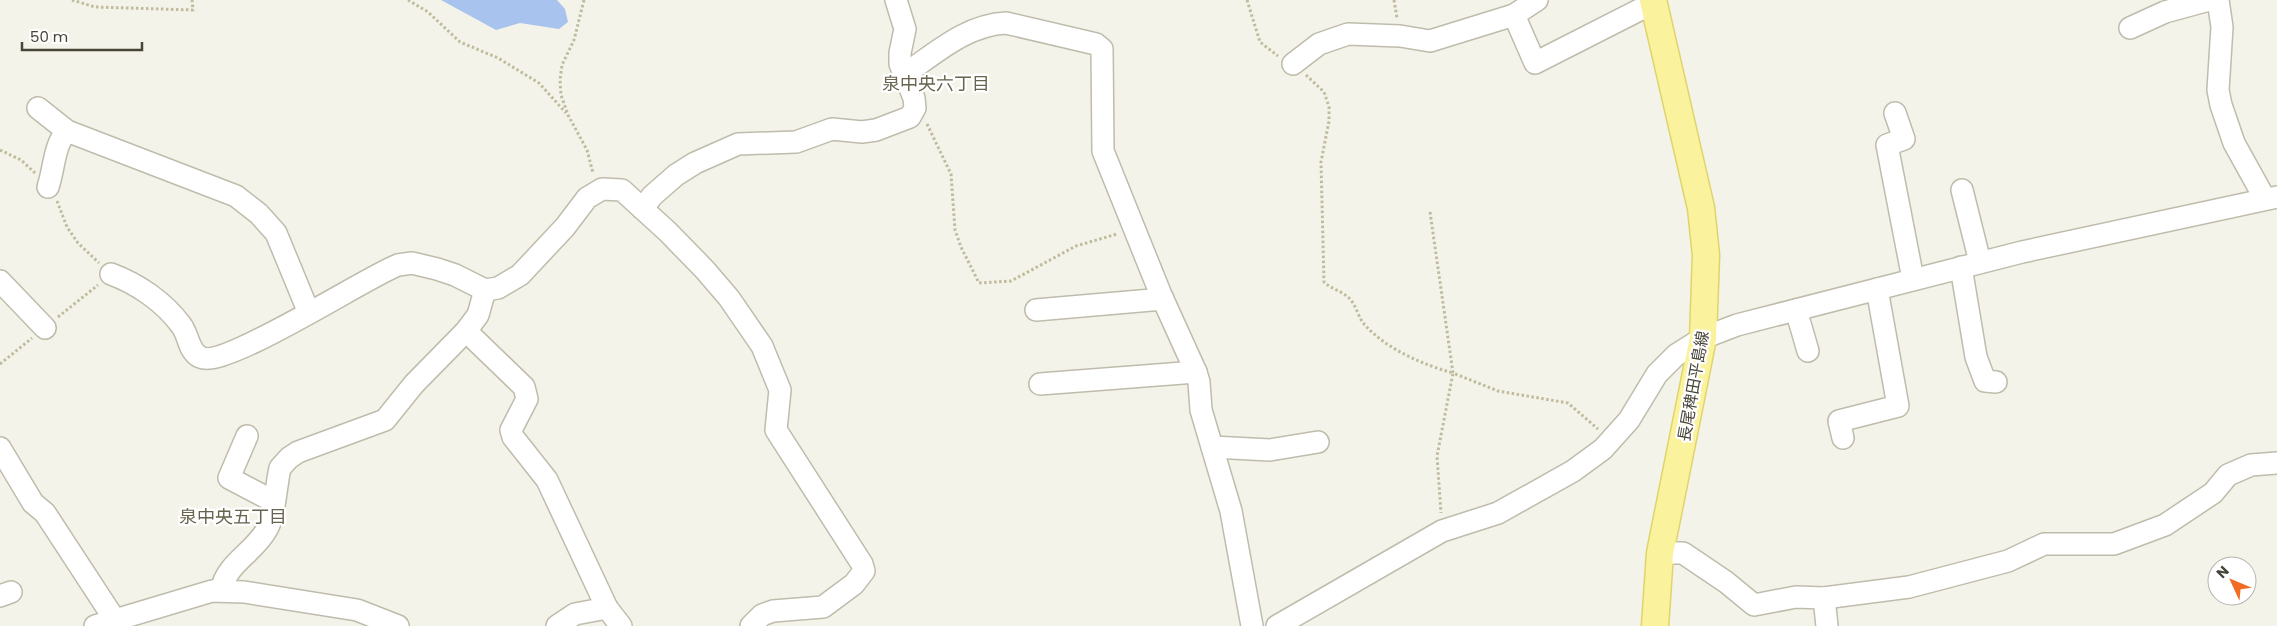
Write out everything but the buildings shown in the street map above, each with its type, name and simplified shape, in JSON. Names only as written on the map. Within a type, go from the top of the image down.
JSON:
[{"type":"main road","name":"長尾稗田平島線","points":[[1653,1],[1701,208],[1706,255],[1703,338],[1660,554],[1656,626]]},
{"type":"street","points":[[643,209],[652,196],[676,175],[695,163],[738,144],[796,142],[832,129],[862,132],[876,130],[910,117],[915,108],[914,98],[900,64],[900,53],[905,29],[896,0]]},
{"type":"street","points":[[1293,64],[1319,44],[1348,34],[1400,36],[1430,41],[1514,15],[1537,0]]},
{"type":"street","points":[[2130,28],[2165,12],[2209,0]]},
{"type":"street","points":[[1277,626],[1442,531],[1498,513],[1573,471],[1603,450],[1629,420],[1657,374],[1676,355],[1703,338],[1737,325],[1971,265],[2271,198],[2234,143],[2221,105],[2218,90],[2222,27],[2218,0]]},
{"type":"street","points":[[1514,15],[1535,63],[1653,1]]},
{"type":"street","points":[[905,74],[966,32],[992,24],[1006,24],[1096,44],[1102,49],[1103,151],[1163,299],[1196,372],[1201,410],[1231,510],[1252,626]]},
{"type":"street","points":[[38,108],[67,131],[236,196],[259,214],[276,233],[309,313]]},
{"type":"street","points":[[1895,113],[1904,139],[1880,146],[1913,280]]},
{"type":"street","points":[[48,187],[60,138],[67,131]]},
{"type":"street","points":[[111,274],[144,289],[182,325],[194,352],[204,358],[220,356],[242,348],[398,265],[412,263],[455,275],[485,290],[498,288],[520,275],[565,227],[588,198],[602,189],[622,190],[705,270],[729,298],[762,346],[780,390],[776,430],[862,564],[864,571],[854,584],[823,607],[773,611],[762,615],[750,626]]},
{"type":"street","points":[[1962,190],[1971,265],[1976,357],[1985,381],[1996,382]]},
{"type":"street","points":[[0,281],[45,328]]},
{"type":"street","points":[[1839,422],[1898,406],[1877,289]]},
{"type":"street","points":[[221,591],[223,580],[230,570],[266,531],[280,468],[289,458],[384,420],[414,384],[466,331],[478,315],[485,290]]},
{"type":"street","points":[[1036,310],[1163,299]]},
{"type":"street","points":[[1796,310],[1808,351]]},
{"type":"street","points":[[466,331],[524,388],[527,399],[511,430],[513,436],[547,480],[607,608],[621,626]]},
{"type":"street","points":[[1040,384],[1196,372]]},
{"type":"street","points":[[247,436],[229,478],[273,501]]},
{"type":"street","points":[[1212,447],[1270,450],[1318,442]]},
{"type":"street","points":[[0,448],[33,503],[45,512],[115,620]]},
{"type":"street","points":[[1660,554],[1683,553],[1726,582],[1754,605],[1796,597],[1824,598],[1909,587],[2008,561],[2044,544],[2114,544],[2165,525],[2213,494],[2228,474],[2251,465],[2277,463]]},
{"type":"street","points":[[95,626],[212,590],[244,592],[357,610],[370,621],[398,626]]},
{"type":"street","points":[[1824,598],[1827,626]]},
{"type":"street","points":[[557,626],[575,614],[607,608]]},
{"type":"path","points":[[72,0],[95,7],[193,10],[192,0]]},
{"type":"path","points":[[408,0],[428,12],[460,42],[498,58],[539,82],[568,115]]},
{"type":"path","points":[[584,0],[574,40],[562,65],[561,95],[568,115],[587,150],[593,168],[588,198]]},
{"type":"path","points":[[1247,0],[1260,42],[1268,50],[1293,64],[1324,92],[1329,107],[1329,121],[1321,162],[1324,282],[1329,287],[1349,298],[1363,324],[1371,332],[1422,364],[1453,373],[1498,391],[1568,403],[1601,432],[1614,437]]},
{"type":"path","points":[[915,108],[922,112],[951,174],[955,230],[961,247],[979,283],[1011,281],[1076,246],[1116,234],[1139,240]]},
{"type":"path","points":[[0,150],[21,160],[48,187],[60,208],[67,227],[78,243],[111,274]]},
{"type":"path","points":[[1430,212],[1453,373],[1437,456],[1442,531]]},
{"type":"water","points":[[441,0],[557,0],[565,9],[568,22],[559,29],[520,23],[496,30]]},
{"type":"district","name":"泉中央六丁目","points":[[936,84]]},
{"type":"district","name":"泉中央五丁目","points":[[233,517]]}]
